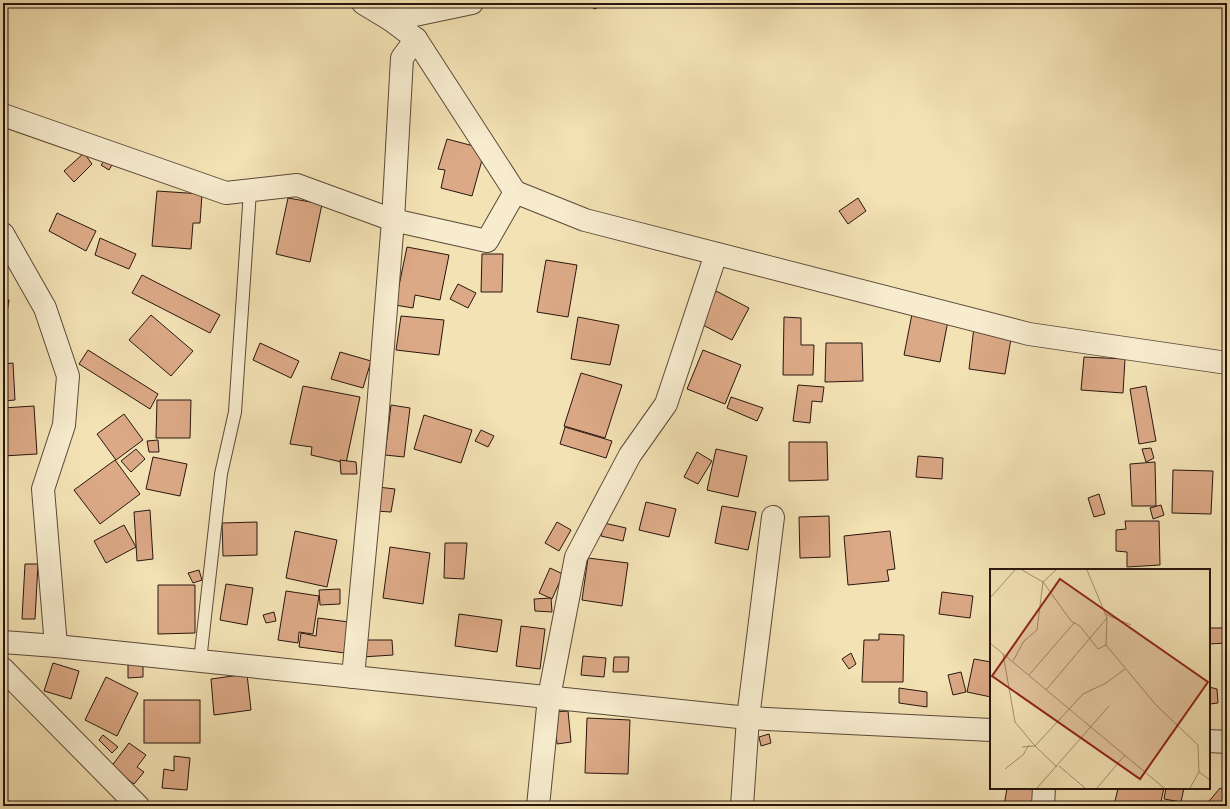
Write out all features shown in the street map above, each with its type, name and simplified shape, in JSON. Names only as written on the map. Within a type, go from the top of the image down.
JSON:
[{"type":"street","points":[[363,3],[391,20],[416,39],[515,192],[585,220],[1029,334],[1227,362]]},
{"type":"street","points":[[391,20],[472,3]]},
{"type":"street","points":[[353,677],[377,421],[393,220],[402,58],[416,39]]},
{"type":"street","points":[[3,115],[226,193],[298,185],[393,220],[487,241],[515,192]]},
{"type":"street","points":[[3,234],[45,308],[68,376],[64,425],[43,489],[56,646]]},
{"type":"street","points":[[538,806],[549,697],[576,557],[630,455],[666,404],[716,254]]},
{"type":"street","points":[[742,806],[748,718],[773,518]]},
{"type":"street","points":[[3,642],[56,646],[748,718],[990,730]]},
{"type":"street","points":[[3,669],[138,806]]},
{"type":"street","points":[[1210,741],[1227,742]]},
{"type":"street","points":[[1043,806],[1044,789]]},
{"type":"lane","points":[[200,661],[221,474],[235,412],[250,191]]},
{"type":"building","points":[[592,3],[610,3],[594,9]]},
{"type":"building","points":[[447,139],[485,149],[472,196],[441,188],[445,170],[438,169]]},
{"type":"building","points":[[84,153],[92,164],[74,182],[64,171]]},
{"type":"building","points":[[109,155],[116,158],[109,170],[101,165]]},
{"type":"building","points":[[157,191],[202,194],[200,223],[193,223],[191,249],[152,246]]},
{"type":"building","points":[[288,198],[322,204],[310,262],[276,254]]},
{"type":"building","points":[[858,198],[866,211],[848,224],[839,211]]},
{"type":"building","points":[[57,213],[96,231],[86,251],[49,231]]},
{"type":"building","points":[[100,238],[136,254],[129,269],[95,255]]},
{"type":"building","points":[[407,247],[449,255],[440,300],[415,295],[413,308],[395,305]]},
{"type":"building","points":[[482,254],[503,254],[502,292],[481,292]]},
{"type":"building","points":[[546,260],[577,265],[568,317],[537,312]]},
{"type":"building","points":[[142,275],[220,315],[210,333],[132,293]]},
{"type":"building","points":[[458,284],[476,293],[468,308],[450,299]]},
{"type":"building","points":[[716,291],[749,308],[732,340],[699,323]]},
{"type":"building","points":[[3,299],[9,300],[3,338]]},
{"type":"building","points":[[912,314],[948,321],[940,362],[904,355]]},
{"type":"building","points":[[151,315],[193,351],[171,376],[129,340]]},
{"type":"building","points":[[401,316],[444,320],[439,355],[396,350]]},
{"type":"building","points":[[578,317],[619,325],[610,365],[571,359]]},
{"type":"building","points":[[784,317],[801,318],[801,345],[814,345],[813,375],[783,375]]},
{"type":"building","points":[[974,327],[1012,333],[1005,374],[969,369]]},
{"type":"building","points":[[260,343],[299,361],[291,378],[253,360]]},
{"type":"building","points":[[826,343],[862,343],[863,381],[825,382]]},
{"type":"building","points":[[88,350],[158,394],[150,409],[79,364]]},
{"type":"building","points":[[703,350],[741,365],[725,404],[687,389]]},
{"type":"building","points":[[340,352],[371,361],[363,388],[331,379]]},
{"type":"building","points":[[1084,357],[1125,359],[1123,393],[1081,390]]},
{"type":"building","points":[[13,363],[15,400],[3,401],[3,364]]},
{"type":"building","points":[[581,373],[622,385],[605,438],[564,426]]},
{"type":"building","points":[[798,385],[824,387],[822,402],[812,401],[810,423],[793,421]]},
{"type":"building","points":[[303,386],[360,397],[346,463],[311,455],[312,447],[290,444]]},
{"type":"building","points":[[1146,386],[1156,441],[1139,444],[1130,389]]},
{"type":"building","points":[[731,397],[763,408],[757,421],[727,408]]},
{"type":"building","points":[[157,400],[191,400],[190,438],[156,438]]},
{"type":"building","points":[[391,405],[410,408],[404,457],[385,455]]},
{"type":"building","points":[[34,406],[37,454],[3,456],[3,408]]},
{"type":"building","points":[[124,414],[143,440],[116,460],[97,434]]},
{"type":"building","points":[[424,415],[472,430],[461,463],[414,449]]},
{"type":"building","points":[[565,427],[612,441],[606,458],[560,444]]},
{"type":"building","points":[[481,430],[494,436],[488,447],[475,441]]},
{"type":"building","points":[[158,440],[159,452],[149,452],[147,441]]},
{"type":"building","points":[[789,442],[827,442],[828,480],[789,481]]},
{"type":"building","points":[[1151,448],[1154,458],[1146,462],[1142,449]]},
{"type":"building","points":[[136,449],[145,459],[131,472],[121,461]]},
{"type":"building","points":[[716,449],[747,456],[738,497],[707,490]]},
{"type":"building","points":[[697,452],[712,461],[698,484],[684,477]]},
{"type":"building","points":[[918,456],[943,458],[942,479],[916,477]]},
{"type":"building","points":[[153,457],[187,464],[180,496],[146,489]]},
{"type":"building","points":[[115,460],[140,494],[100,524],[74,490]]},
{"type":"building","points":[[340,460],[356,462],[357,474],[341,474]]},
{"type":"building","points":[[1155,462],[1156,506],[1132,506],[1130,464]]},
{"type":"building","points":[[1173,470],[1213,471],[1211,514],[1172,513]]},
{"type":"building","points":[[378,487],[395,489],[391,512],[376,511]]},
{"type":"building","points":[[1099,494],[1105,514],[1094,517],[1088,498]]},
{"type":"building","points":[[646,502],[676,509],[669,537],[639,530]]},
{"type":"building","points":[[1161,505],[1164,515],[1153,519],[1150,508]]},
{"type":"building","points":[[722,506],[756,512],[748,550],[715,543]]},
{"type":"building","points":[[150,510],[153,559],[137,561],[134,512]]},
{"type":"building","points":[[829,516],[830,557],[800,558],[799,517]]},
{"type":"building","points":[[1125,521],[1159,521],[1160,565],[1127,567],[1127,552],[1116,551],[1116,530],[1126,529]]},
{"type":"building","points":[[257,522],[257,555],[223,556],[222,523]]},
{"type":"building","points":[[557,522],[571,530],[559,551],[545,543]]},
{"type":"building","points":[[604,523],[626,528],[623,541],[601,536]]},
{"type":"building","points":[[124,525],[136,547],[106,563],[94,541]]},
{"type":"building","points":[[295,531],[337,540],[327,587],[286,578]]},
{"type":"building","points":[[890,531],[895,569],[887,570],[889,581],[848,585],[844,536]]},
{"type":"building","points":[[445,543],[467,543],[464,579],[444,578]]},
{"type":"building","points":[[390,547],[430,553],[423,604],[383,598]]},
{"type":"building","points":[[588,558],[628,563],[622,606],[582,600]]},
{"type":"building","points":[[25,564],[38,564],[35,619],[22,619]]},
{"type":"building","points":[[550,568],[563,574],[552,599],[539,593]]},
{"type":"building","points":[[199,570],[202,580],[193,583],[188,573]]},
{"type":"building","points":[[226,584],[253,588],[247,625],[220,620]]},
{"type":"building","points":[[158,585],[195,585],[195,633],[158,634]]},
{"type":"building","points":[[340,589],[340,604],[320,605],[319,590]]},
{"type":"building","points":[[286,591],[319,596],[313,634],[299,632],[298,643],[278,640]]},
{"type":"building","points":[[942,592],[973,596],[970,618],[939,614]]},
{"type":"building","points":[[551,598],[552,612],[535,611],[534,599]]},
{"type":"building","points":[[274,612],[276,621],[266,623],[263,615]]},
{"type":"building","points":[[459,614],[502,620],[497,652],[455,646]]},
{"type":"building","points":[[318,618],[349,622],[345,653],[299,647],[301,633],[316,636]]},
{"type":"building","points":[[521,626],[545,629],[540,669],[516,666]]},
{"type":"building","points":[[1210,628],[1227,628],[1227,643],[1210,644]]},
{"type":"building","points":[[879,634],[904,635],[903,682],[862,682],[864,640],[879,640]]},
{"type":"building","points":[[361,640],[392,640],[393,655],[362,657]]},
{"type":"building","points":[[851,653],[856,664],[849,669],[842,659]]},
{"type":"building","points":[[128,656],[143,656],[143,677],[128,678]]},
{"type":"building","points":[[583,656],[606,658],[604,677],[581,675]]},
{"type":"building","points":[[614,657],[629,657],[628,672],[613,672]]},
{"type":"building","points":[[974,659],[990,662],[990,697],[967,692]]},
{"type":"building","points":[[53,663],[79,671],[71,699],[44,691]]},
{"type":"building","points":[[961,672],[966,692],[953,695],[948,675]]},
{"type":"building","points":[[247,674],[251,710],[214,715],[211,679]]},
{"type":"building","points":[[106,677],[138,693],[117,736],[85,720]]},
{"type":"building","points":[[1210,687],[1217,689],[1218,703],[1210,704]]},
{"type":"building","points":[[899,688],[927,692],[927,707],[899,703]]},
{"type":"building","points":[[144,700],[200,700],[200,743],[144,743]]},
{"type":"building","points":[[568,711],[571,742],[557,744],[554,712]]},
{"type":"building","points":[[587,718],[630,720],[628,774],[585,773]]},
{"type":"building","points":[[769,734],[771,743],[761,746],[759,737]]},
{"type":"building","points":[[103,735],[118,747],[112,753],[99,740]]},
{"type":"building","points":[[129,743],[146,755],[137,767],[144,772],[134,784],[111,767]]},
{"type":"building","points":[[174,756],[190,758],[187,790],[162,788],[164,769],[174,771]]},
{"type":"building","points":[[1220,788],[1227,793],[1227,806],[1205,806]]},
{"type":"building","points":[[1007,789],[1037,789],[1034,806],[1004,806]]},
{"type":"building","points":[[1118,789],[1164,789],[1160,806],[1114,806]]},
{"type":"building","points":[[1166,789],[1184,789],[1181,802],[1164,799]]},
{"type":"building","points":[[418,801],[421,806],[410,806]]}]
